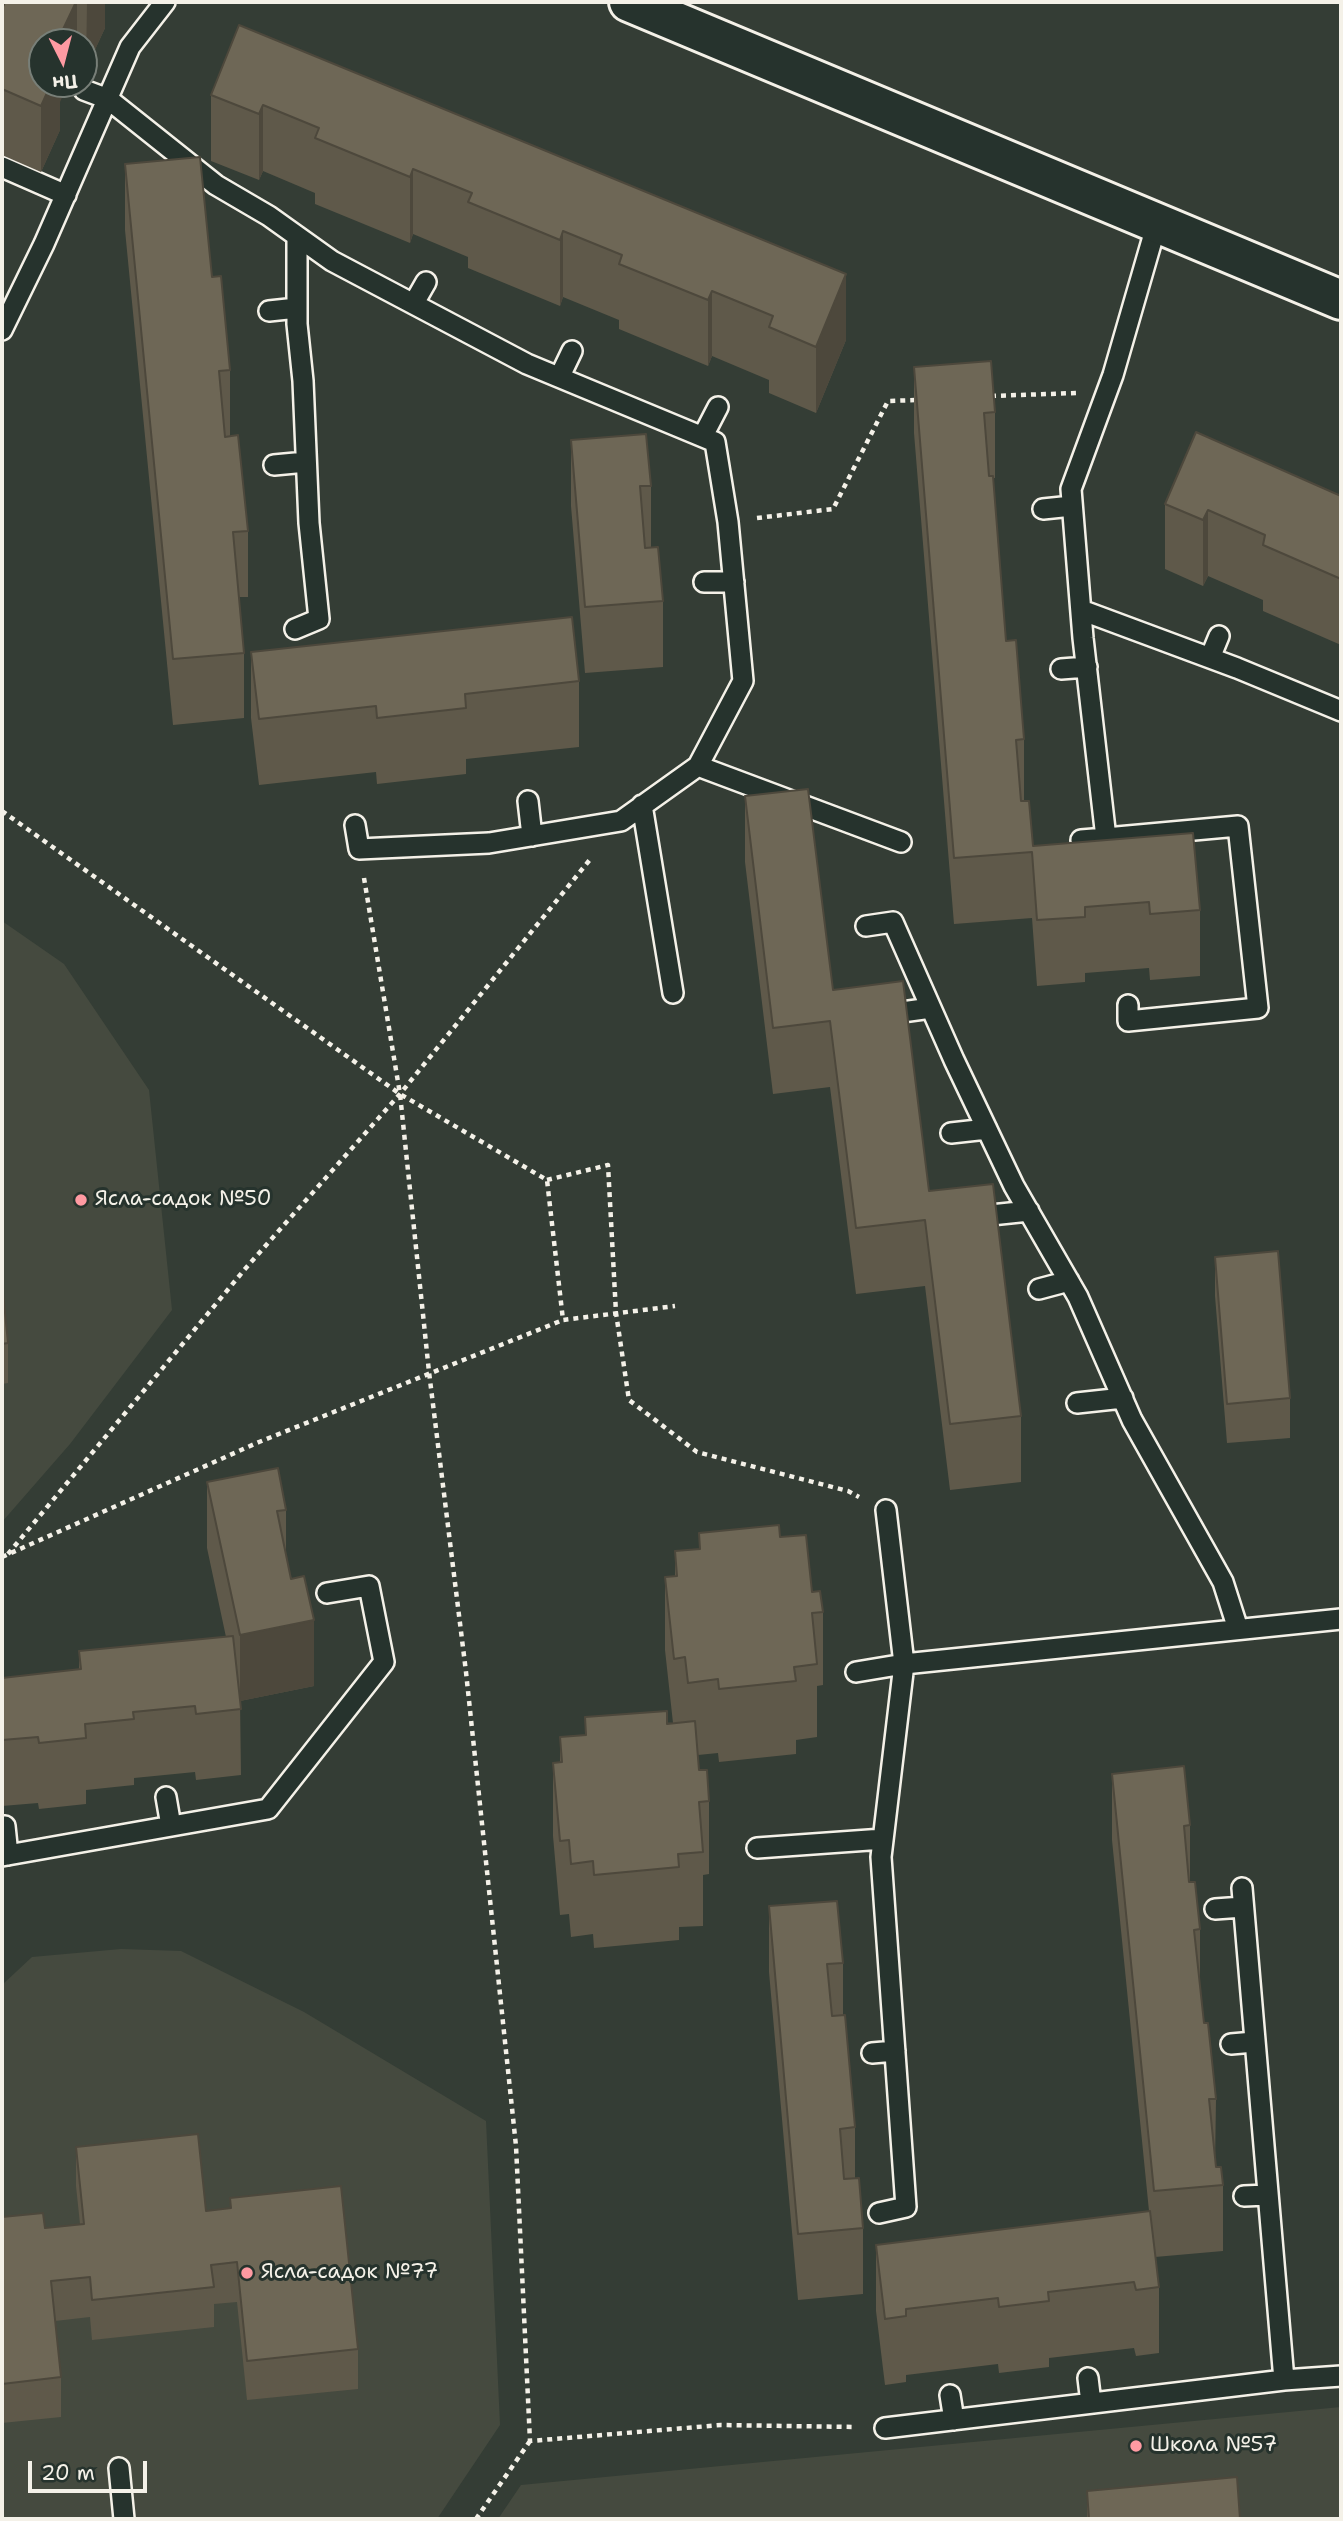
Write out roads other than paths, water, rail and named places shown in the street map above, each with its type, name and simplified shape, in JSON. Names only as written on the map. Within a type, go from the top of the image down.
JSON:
[{"type":"street","points":[[629,2],[1341,300]]},
{"type":"lane","points":[[2,330],[66,195],[130,47],[165,2]]},
{"type":"lane","points":[[98,95],[108,99],[216,186],[272,210],[297,237],[332,261],[527,364],[715,442],[728,522],[743,681],[698,766],[621,821],[489,844],[359,849],[355,825]]},
{"type":"lane","points":[[2,167],[66,195]]},
{"type":"lane","points":[[1105,838],[1071,489],[1108,391],[1157,223]]},
{"type":"lane","points":[[295,629],[319,620],[309,523],[297,308],[297,237]]},
{"type":"lane","points":[[414,303],[426,282]]},
{"type":"lane","points":[[269,311],[297,308]]},
{"type":"lane","points":[[560,376],[572,351]]},
{"type":"lane","points":[[703,436],[718,407]]},
{"type":"lane","points":[[274,465],[306,462]]},
{"type":"lane","points":[[1043,509],[1072,506]]},
{"type":"lane","points":[[704,582],[734,582]]},
{"type":"lane","points":[[1081,610],[1341,711]]},
{"type":"lane","points":[[1210,658],[1219,636]]},
{"type":"lane","points":[[1061,669],[1087,667]]},
{"type":"lane","points":[[698,766],[901,842]]},
{"type":"lane","points":[[528,801],[532,836]]},
{"type":"lane","points":[[642,805],[673,993]]},
{"type":"lane","points":[[1081,839],[1238,826],[1258,1008],[1128,1021],[1128,1005]]},
{"type":"lane","points":[[866,926],[893,922],[987,1129],[1069,1281],[1132,1420],[1223,1582],[1238,1629]]},
{"type":"lane","points":[[902,1012],[931,1008]]},
{"type":"lane","points":[[951,1133],[987,1129]]},
{"type":"lane","points":[[991,1215],[1029,1211]]},
{"type":"lane","points":[[1039,1289],[1069,1281]]},
{"type":"lane","points":[[1077,1403],[1123,1398]]},
{"type":"lane","points":[[879,2213],[906,2207],[881,1857],[904,1664],[886,1510]]},
{"type":"lane","points":[[5,1826],[5,1855],[268,1808],[384,1662],[369,1586],[327,1593]]},
{"type":"lane","points":[[856,1672],[904,1664],[1341,1619]]},
{"type":"lane","points":[[166,1797],[171,1826]]},
{"type":"lane","points":[[757,1848],[883,1839]]},
{"type":"lane","points":[[1215,1909],[1242,1897],[1284,2380]]},
{"type":"lane","points":[[1231,2044],[1254,2042]]},
{"type":"lane","points":[[872,2053],[895,2052]]},
{"type":"lane","points":[[1244,2196],[1267,2195]]},
{"type":"lane","points":[[886,2428],[1284,2380],[1341,2376]]},
{"type":"lane","points":[[1088,2378],[1091,2403]]},
{"type":"lane","points":[[950,2395],[954,2420]]},
{"type":"lane","points":[[120,2468],[124,2519]]},
{"type":"place","name":"Ясла-садок №50","points":[[81,1200]]},
{"type":"place","name":"Ясла-садок №77","points":[[247,2273]]},
{"type":"place","name":"Школа №57","points":[[1136,2446]]}]
